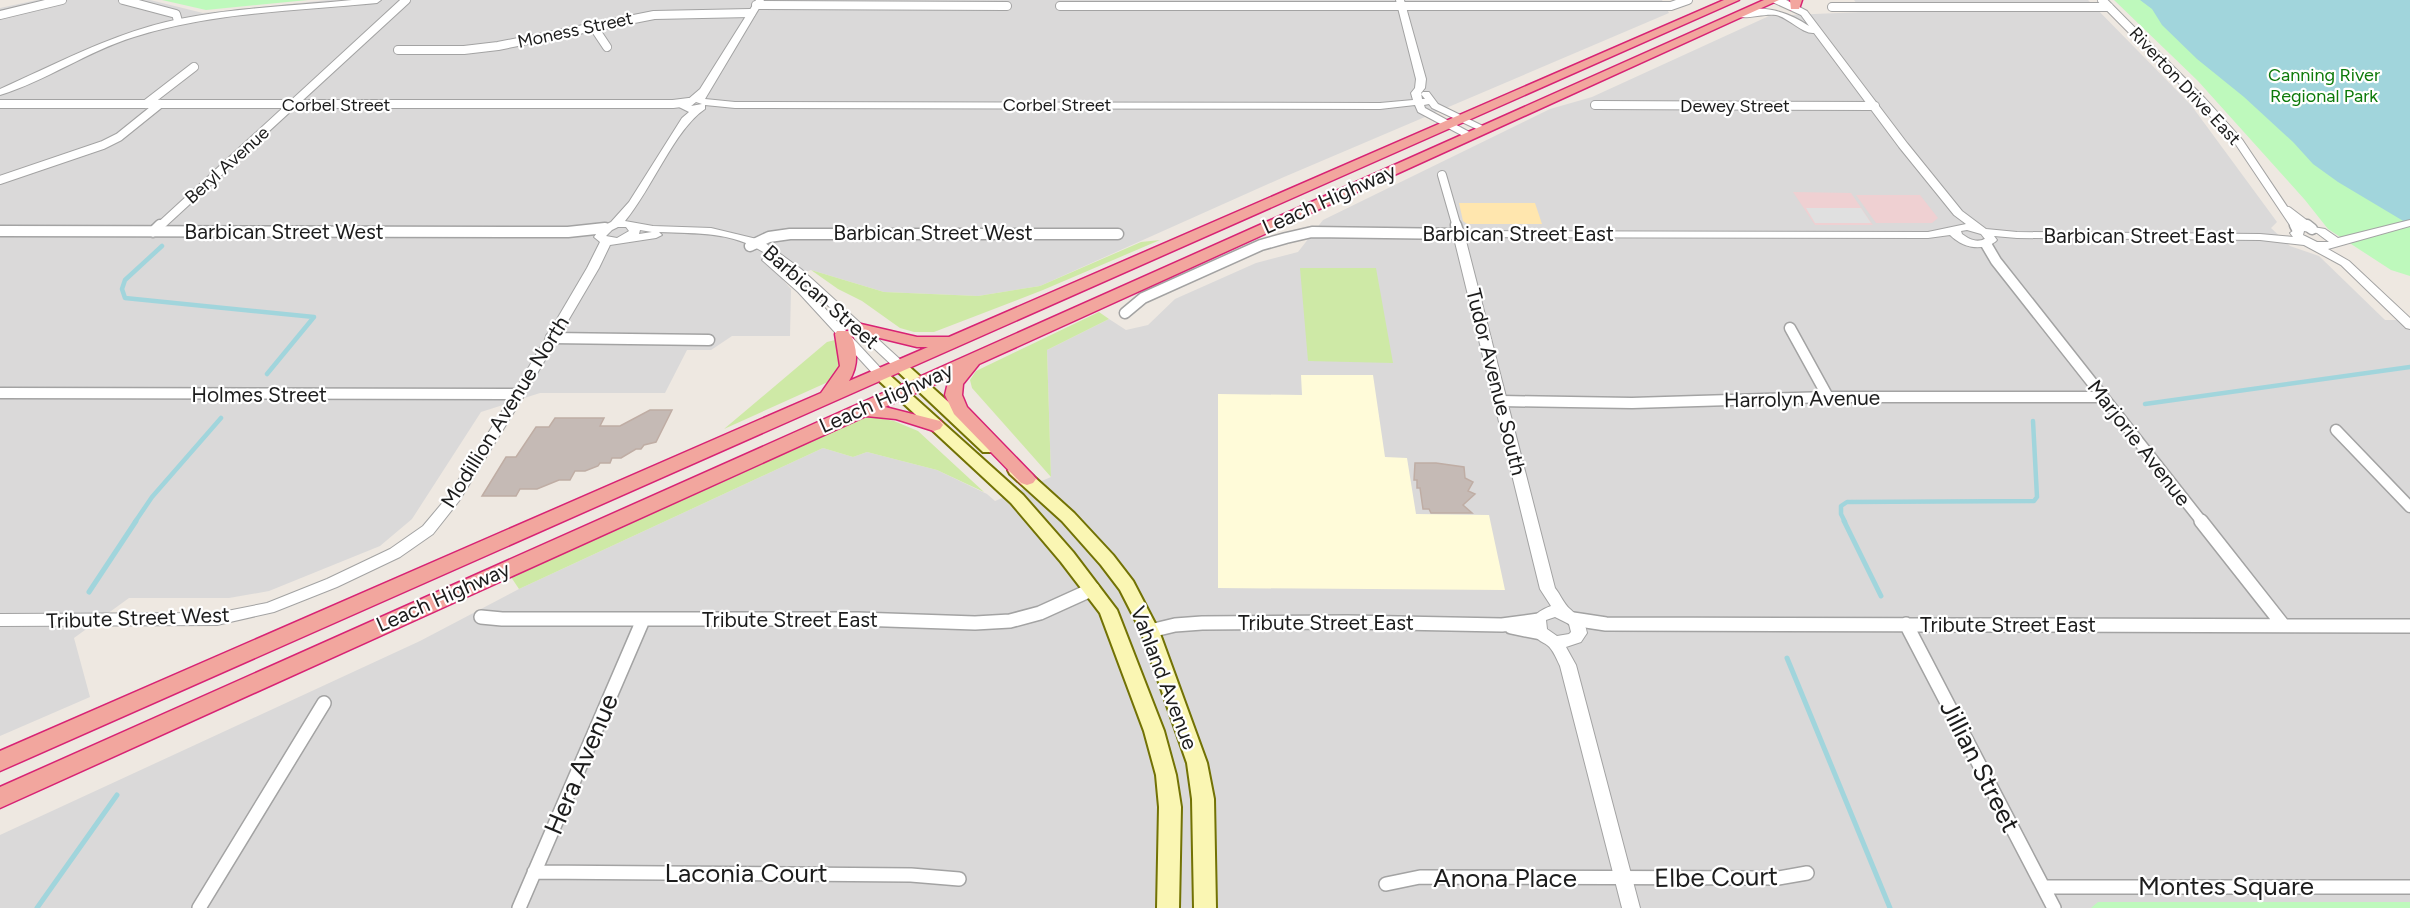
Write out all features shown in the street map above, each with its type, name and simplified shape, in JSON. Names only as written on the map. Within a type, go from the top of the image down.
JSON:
[{"type":"highway","name":"Leach Highway","points":[[0,761],[1734,0]]},
{"type":"highway","name":"Leach Highway","points":[[0,798],[1772,0]]},
{"type":"highway","points":[[861,329],[917,342],[958,339]]},
{"type":"highway","points":[[826,397],[844,378],[849,368],[850,361],[843,334]]},
{"type":"highway","points":[[978,357],[956,379],[952,391],[954,400],[960,410],[1028,479]]},
{"type":"highway","points":[[859,410],[889,412],[934,425]]},
{"type":"main road","name":"Vahland Avenue","points":[[899,365],[917,384],[1028,479],[1068,517],[1127,586],[1150,630],[1197,763],[1203,799],[1205,908]]},
{"type":"main road","name":"Vahland Avenue","points":[[880,374],[1017,499],[1108,610],[1154,731],[1166,775],[1170,807],[1168,908]]},
{"type":"street","points":[[0,15],[62,0]]},
{"type":"street","points":[[123,0],[176,14],[177,21]]},
{"type":"street","points":[[0,93],[128,36],[177,21],[377,0]]},
{"type":"street","name":"Beryl Avenue","points":[[153,232],[406,0]]},
{"type":"street","points":[[1060,6],[1401,3],[1671,6],[1688,0]]},
{"type":"street","name":"Marjorie Avenue","points":[[1772,0],[1796,3],[1958,213],[1986,237],[1996,261]]},
{"type":"street","name":"Riverton Drive East","points":[[2102,0],[2196,94],[2239,142],[2283,207],[2296,231],[2308,243],[2345,263],[2410,325]]},
{"type":"street","points":[[1401,3],[1421,79],[1420,88],[1416,93],[1420,106],[1477,133]]},
{"type":"street","name":"Moness Street","points":[[398,50],[464,50],[498,46],[654,15],[756,6],[1007,6]]},
{"type":"street","name":"Modillion Avenue North","points":[[407,546],[440,518],[519,393],[593,268],[607,233],[633,204],[756,6]]},
{"type":"street","points":[[1832,7],[2109,7]]},
{"type":"street","name":"Marjorie Avenue","points":[[1738,15],[1765,10],[1781,12],[1796,19],[1823,39]]},
{"type":"street","points":[[593,26],[607,47]]},
{"type":"street","points":[[146,104],[194,67]]},
{"type":"street","points":[[1420,88],[1433,104],[1454,122],[1477,133]]},
{"type":"street","name":"Corbel Street","points":[[0,104],[1380,106],[1433,104]]},
{"type":"street","points":[[0,180],[103,145],[118,137],[160,104]]},
{"type":"street","name":"Dewey Street","points":[[1595,105],[1875,106]]},
{"type":"street","name":"Tudor Avenue South","points":[[1442,175],[1459,234],[1558,627]]},
{"type":"street","name":"Modillion Avenue North","points":[[631,225],[633,204]]},
{"type":"street","name":"Riverton Drive East","points":[[2283,207],[2335,243],[2345,263]]},
{"type":"street","points":[[1958,213],[1958,233],[1972,227],[1986,237]]},
{"type":"street","points":[[2308,243],[2326,247],[2410,223]]},
{"type":"street","points":[[623,239],[634,233],[631,225]]},
{"type":"street","name":"Barbican Street West","points":[[607,233],[631,225]]},
{"type":"street","name":"Barbican Street","points":[[631,225],[720,233],[754,244],[797,271],[899,365]]},
{"type":"street","name":"Barbican Street West","points":[[0,231],[568,232],[607,233],[623,239]]},
{"type":"street","points":[[0,242],[13,231]]},
{"type":"street","points":[[2296,231],[2369,233]]},
{"type":"street","name":"Barbican Street East","points":[[2260,237],[2296,231]]},
{"type":"street","name":"Barbican Street East","points":[[1125,313],[1143,298],[1261,245],[1312,232],[1928,235],[1958,233]]},
{"type":"street","name":"Marjorie Avenue","points":[[1958,233],[1996,261],[2283,625]]},
{"type":"street","name":"Barbican Street West","points":[[754,244],[770,237],[790,234],[1118,234]]},
{"type":"street","name":"Barbican Street","points":[[623,239],[653,235],[696,235],[754,244],[880,374]]},
{"type":"street","name":"Marjorie Avenue","points":[[1973,244],[1986,237]]},
{"type":"street","name":"Barbican Street East","points":[[1986,237],[2260,237],[2308,243]]},
{"type":"street","name":"Modillion Avenue North","points":[[593,268],[623,239]]},
{"type":"street","points":[[1790,328],[1828,397]]},
{"type":"street","points":[[551,338],[709,340]]},
{"type":"street","name":"Holmes Street","points":[[0,393],[167,395],[519,393]]},
{"type":"street","name":"Harrolyn Avenue","points":[[1501,401],[1632,403],[1828,397],[2103,397]]},
{"type":"street","points":[[2336,430],[2410,507]]},
{"type":"street","name":"Tribute Street West","points":[[0,620],[203,620],[230,617],[269,608],[332,584],[407,546]]},
{"type":"street","name":"Tribute Street East","points":[[481,617],[502,620],[858,619],[975,623],[1010,621],[1040,613],[1093,589]]},
{"type":"street","name":"Hera Avenue","points":[[519,908],[643,620]]},
{"type":"street","name":"Tribute Street East","points":[[1150,630],[1175,625],[1267,622],[1558,627],[1606,624],[2410,626]]},
{"type":"street","name":"Jillian Street","points":[[1906,624],[2054,908]]},
{"type":"street","points":[[1558,627],[1632,908]]},
{"type":"street","points":[[198,908],[324,703]]},
{"type":"street","name":"Laconia Court","points":[[534,872],[911,875],[959,879]]},
{"type":"street","name":"Elbe Court","points":[[1624,879],[1778,878],[1807,873]]},
{"type":"street","name":"Anona Place","points":[[1386,884],[1420,877],[1624,879]]},
{"type":"street","name":"Montes Square","points":[[2043,887],[2410,887]]},
{"type":"shaded area","points":[[37,0],[150,0],[203,13],[328,0],[1662,0],[1669,13],[1284,177],[1040,286],[978,296],[884,292],[811,270],[783,280],[791,289],[790,336],[732,336],[711,350],[687,350],[665,393],[540,393],[481,412],[412,519],[380,546],[269,591],[229,598],[129,598],[74,638],[90,697],[0,736],[0,8]]},
{"type":"shaded area","points":[[1854,0],[2088,0],[2191,105],[2277,222],[2271,228],[2290,246],[2319,256],[2385,320],[2410,320],[2410,908],[0,908],[0,835],[420,641],[519,589],[823,448],[853,457],[867,452],[937,470],[987,494],[995,501],[1051,477],[1047,350],[1109,319],[1126,330],[1148,325],[1175,299],[1256,263],[1298,252],[1323,220],[1550,109],[1592,97],[1769,16],[1863,12]]},
{"type":"shaded area","points":[[1793,192],[1851,193],[1873,225],[1815,225]]},
{"type":"shaded area","points":[[1856,195],[1920,195],[1938,218],[1932,223],[1876,223]]},
{"type":"shaded area","points":[[1806,208],[1861,208],[1871,223],[1815,223]]},
{"type":"shaded area","points":[[1301,375],[1373,375],[1385,457],[1407,458],[1416,514],[1489,515],[1505,590],[1218,588],[1218,394],[1302,395]]},
{"type":"green space","points":[[162,0],[308,0],[206,10]]},
{"type":"green space","name":"Canning River Regional Park","points":[[2114,0],[2410,0],[2410,276],[2391,270],[2328,229],[2305,200],[2198,81]]},
{"type":"green space","points":[[1160,240],[1043,290],[934,332],[914,332],[900,328],[862,301],[838,289],[811,270],[884,292],[978,296],[1040,286],[1141,242]]},
{"type":"green space","points":[[1300,268],[1376,268],[1393,363],[1308,361]]},
{"type":"green space","points":[[1099,312],[1109,319],[1047,350],[1051,477],[972,388],[970,380],[976,371]]},
{"type":"green space","points":[[835,340],[843,356],[837,373],[828,382],[724,429],[827,342]]},
{"type":"green space","points":[[861,415],[894,421],[918,431],[984,492],[937,470],[867,452],[853,457],[823,448],[519,589],[509,574]]},
{"type":"green space","points":[[2098,902],[2410,902],[2410,908],[2091,908]]},
{"type":"sand","points":[[1459,203],[1535,203],[1542,224],[1467,224],[1463,221]]},
{"type":"water","name":"Canning River Regional Park","points":[[2140,0],[2410,0],[2410,225],[2338,182],[2313,164],[2293,142],[2244,97],[2197,59],[2162,25],[2152,9]]},
{"type":"building","points":[[650,410],[672,410],[656,442],[644,445],[641,449],[636,449],[621,458],[612,458],[610,463],[600,463],[585,471],[575,471],[570,480],[559,480],[537,489],[520,489],[516,496],[482,496],[506,457],[516,457],[536,427],[549,427],[555,418],[604,418],[600,426],[620,426]]},
{"type":"building","points":[[1415,463],[1464,467],[1465,478],[1473,482],[1468,491],[1475,494],[1463,505],[1472,513],[1431,513],[1429,509],[1423,509],[1420,488],[1417,488],[1417,480],[1414,480]]},
{"type":"waterway","points":[[162,246],[125,280],[122,289],[125,298],[314,317],[267,374]]},
{"type":"waterway","points":[[2145,404],[2410,367]]},
{"type":"waterway","points":[[135,522],[152,497],[221,418]]},
{"type":"waterway","points":[[1845,522],[1841,514],[1841,506],[1847,502],[2034,501],[2037,497],[2033,421]]},
{"type":"waterway","points":[[89,592],[136,521]]},
{"type":"waterway","points":[[1844,521],[1881,596]]},
{"type":"waterway","points":[[1787,658],[1890,908]]},
{"type":"waterway","points":[[37,908],[117,795]]}]
